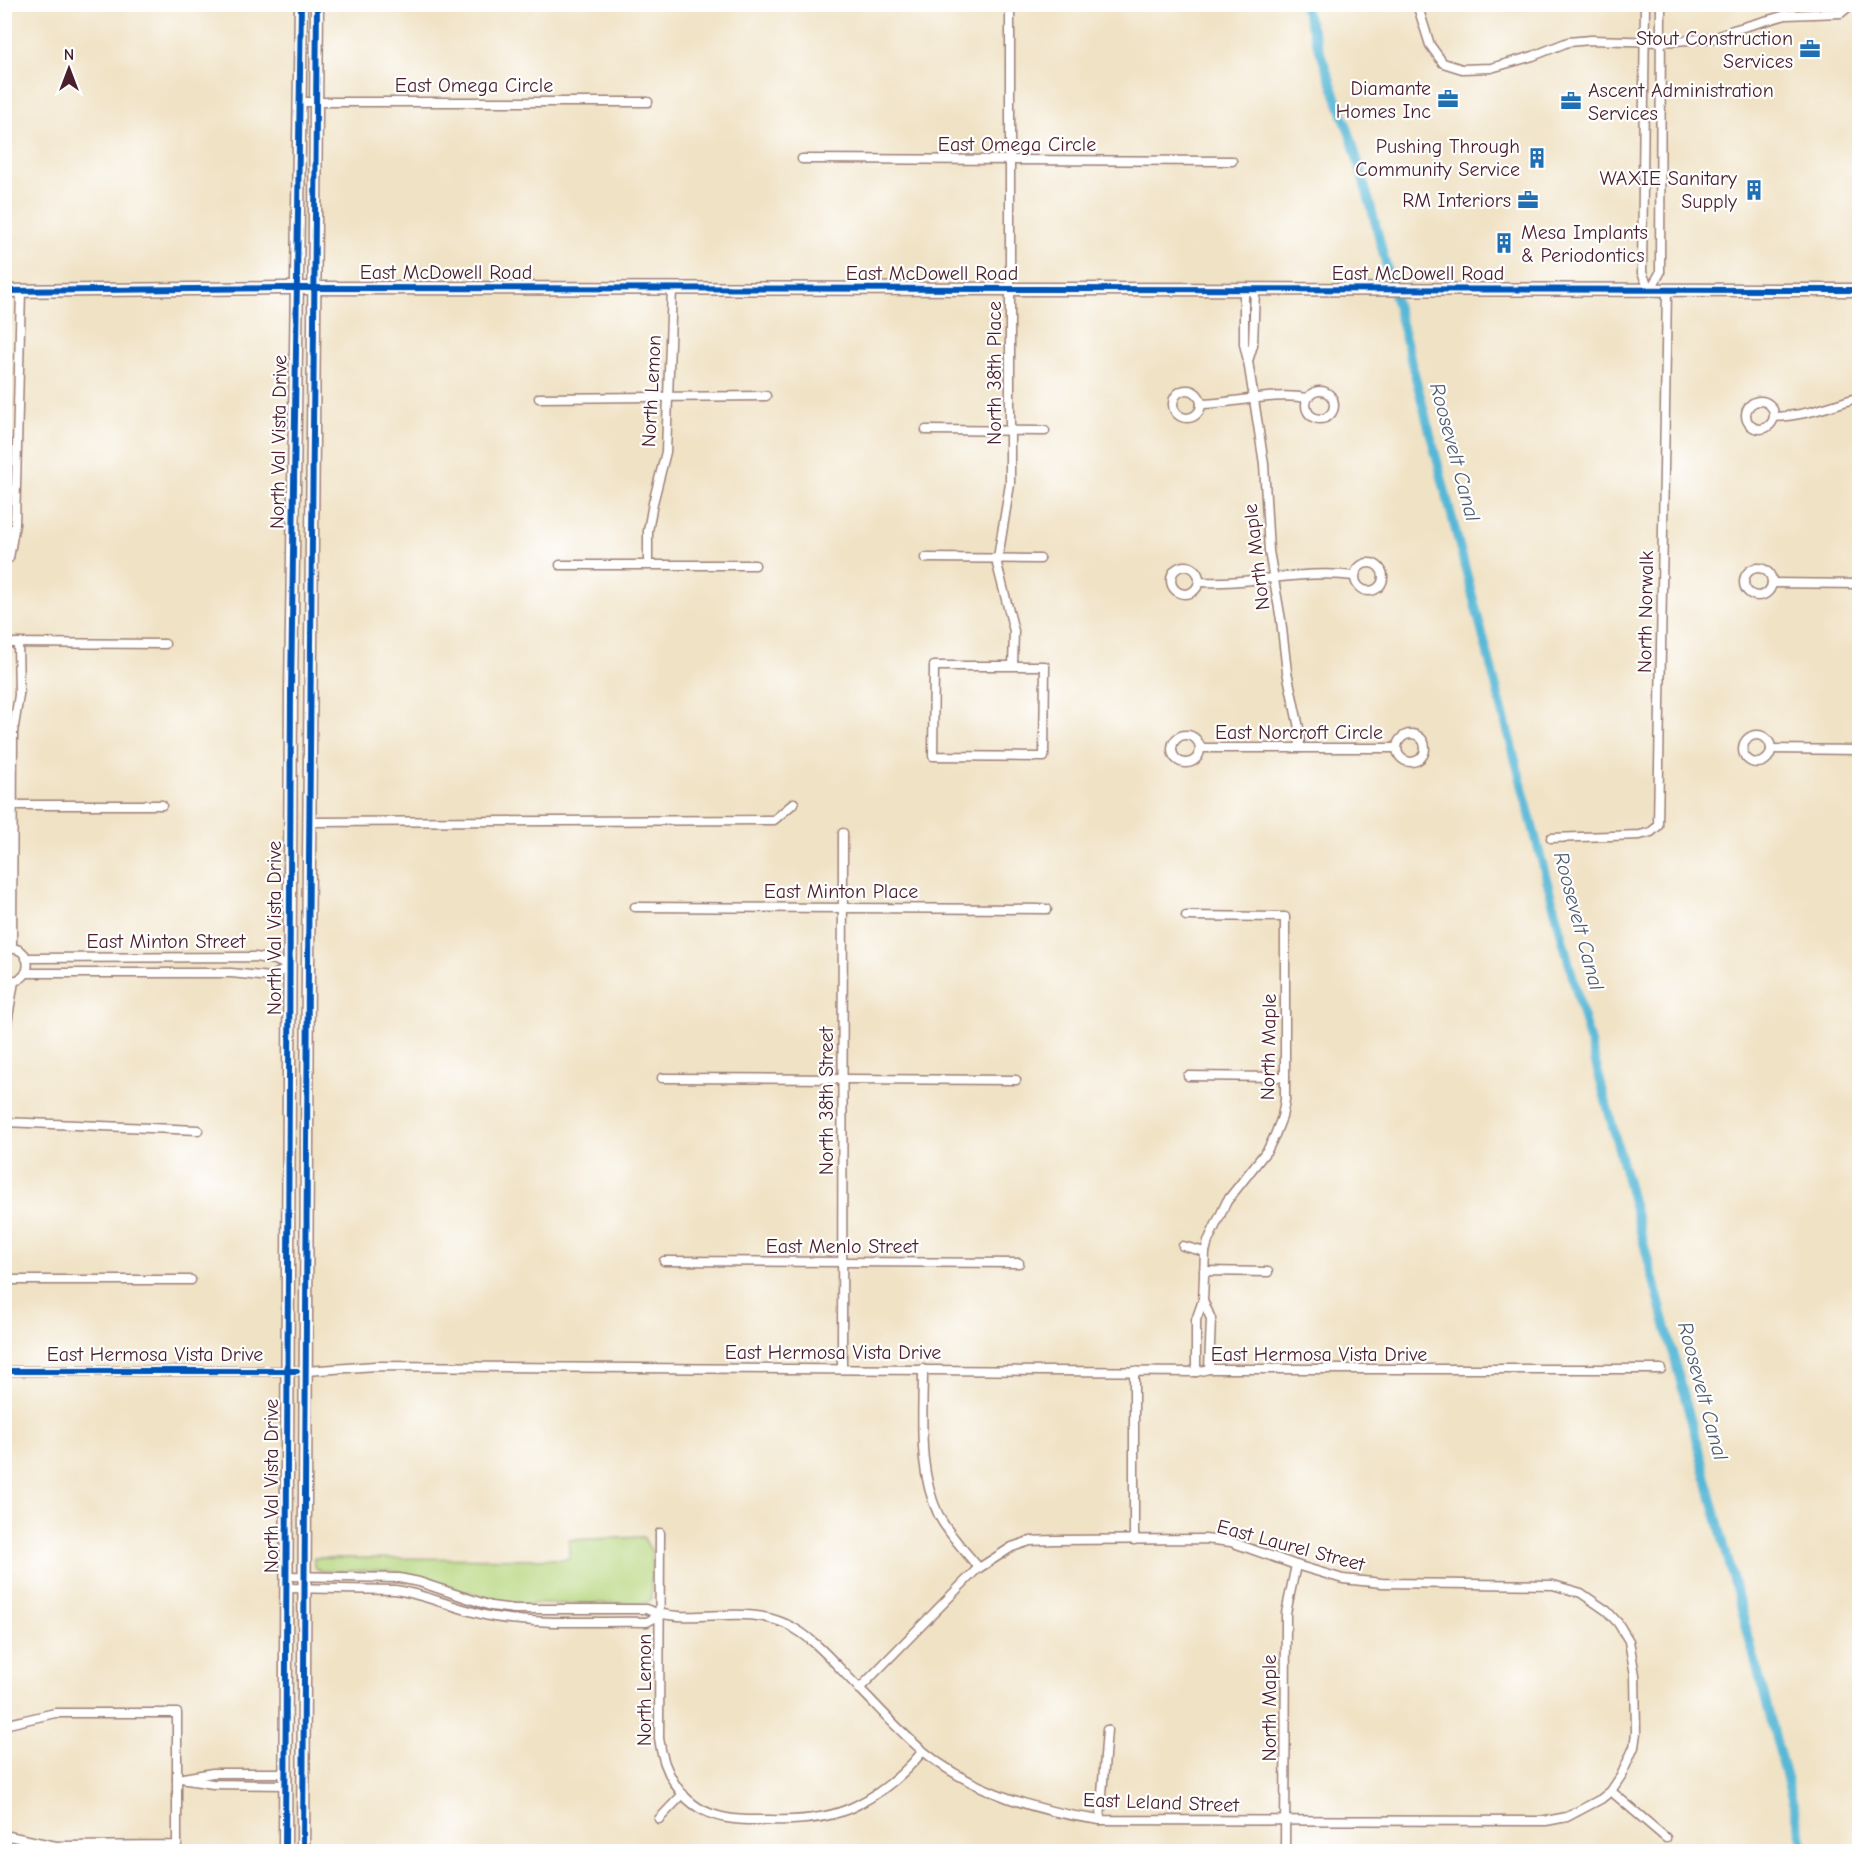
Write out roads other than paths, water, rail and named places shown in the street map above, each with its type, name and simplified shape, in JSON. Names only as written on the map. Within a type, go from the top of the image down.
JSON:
[{"type":"main road","name":"North Val Vista Drive","points":[[285,1851],[292,621],[301,4]]},
{"type":"main road","name":"North Val Vista Drive","points":[[303,1851],[308,941],[317,4]]},
{"type":"main road","name":"East McDowell Road","points":[[4,291],[296,288],[1860,290]]},
{"type":"main road","points":[[294,500],[312,500]]},
{"type":"main road","points":[[292,621],[311,622]]},
{"type":"main road","points":[[291,793],[310,793]]},
{"type":"main road","points":[[291,822],[309,822]]},
{"type":"main road","points":[[290,940],[308,941]]},
{"type":"main road","points":[[290,967],[308,967]]},
{"type":"main road","points":[[290,1021],[308,1021]]},
{"type":"main road","points":[[290,1068],[308,1068]]},
{"type":"main road","points":[[290,1092],[308,1092]]},
{"type":"street","name":"North 38th Place","points":[[1010,4],[1010,484],[997,564],[1014,631],[1013,666]]},
{"type":"street","points":[[1417,4],[1430,45],[1443,63],[1462,69],[1491,68],[1533,56],[1568,42],[1591,40],[1653,42],[1715,38],[1733,30],[1786,15],[1841,13],[1852,4]]},
{"type":"street","points":[[1645,4],[1653,42],[1660,273],[1650,290]]},
{"type":"street","points":[[1650,290],[1642,273],[1653,42],[1661,4]]},
{"type":"street","name":"East Omega Circle","points":[[300,102],[648,102]]},
{"type":"street","name":"East Omega Circle","points":[[802,159],[1232,160]]},
{"type":"street","name":"North Maple","points":[[1250,289],[1244,344],[1264,464],[1266,529],[1287,672],[1299,728],[1300,748]]},
{"type":"street","name":"North Lemon","points":[[648,564],[650,521],[666,452],[672,290]]},
{"type":"street","name":"North Norwalk","points":[[1551,838],[1640,835],[1651,832],[1658,826],[1667,290]]},
{"type":"street","points":[[9,558],[15,524],[21,291]]},
{"type":"street","points":[[539,398],[766,396]]},
{"type":"street","points":[[1201,404],[1294,396],[1307,398]]},
{"type":"street","points":[[1774,417],[1808,414],[1860,397]]},
{"type":"street","points":[[926,430],[1045,431]]},
{"type":"street","points":[[925,558],[1040,559]]},
{"type":"street","points":[[560,566],[648,564],[755,566]]},
{"type":"street","points":[[1200,582],[1230,583],[1315,574],[1354,576]]},
{"type":"street","points":[[1772,584],[1860,584]]},
{"type":"street","points":[[4,643],[165,644]]},
{"type":"street","points":[[4,1041],[9,980],[20,979],[26,973],[28,966],[22,952],[8,949],[8,805],[13,733],[19,695],[18,643]]},
{"type":"street","points":[[934,666],[1013,666],[1045,666],[1044,757],[933,756],[934,666]]},
{"type":"street","name":"East Norcroft Circle","points":[[1200,748],[1397,748]]},
{"type":"street","points":[[1771,749],[1860,750]]},
{"type":"street","points":[[309,822],[774,820],[794,803]]},
{"type":"street","points":[[8,805],[162,805]]},
{"type":"street","name":"North 38th Street","points":[[842,1369],[843,833]]},
{"type":"street","name":"East Minton Place","points":[[635,907],[1047,909]]},
{"type":"street","name":"North Maple","points":[[1186,916],[1285,917],[1285,1100],[1282,1117],[1268,1149],[1227,1201],[1205,1251],[1203,1300],[1196,1320],[1196,1372]]},
{"type":"street","name":"East Minton Street","points":[[26,958],[255,957],[275,960],[290,967]]},
{"type":"street","name":"East Minton Street","points":[[26,973],[231,973],[270,977],[290,967]]},
{"type":"street","points":[[1188,1076],[1285,1077]]},
{"type":"street","points":[[662,1078],[1016,1080]]},
{"type":"street","points":[[4,1122],[198,1130]]},
{"type":"street","points":[[1183,1246],[1205,1251]]},
{"type":"street","name":"East Menlo Street","points":[[664,1261],[1019,1263]]},
{"type":"street","points":[[1204,1271],[1268,1272]]},
{"type":"street","points":[[4,1280],[191,1280]]},
{"type":"street","name":"North Maple","points":[[1203,1300],[1211,1319],[1209,1369]]},
{"type":"street","name":"East Hermosa Vista Drive","points":[[4,1371],[306,1371],[375,1366],[1196,1372],[1209,1369],[1661,1369]]},
{"type":"street","points":[[923,1369],[923,1455],[931,1497],[940,1518],[979,1568]]},
{"type":"street","points":[[1134,1371],[1134,1540]]},
{"type":"street","name":"North Lemon","points":[[660,1533],[659,1738],[666,1771],[683,1794],[713,1815],[728,1818],[785,1821],[832,1815],[855,1806],[900,1776],[923,1751]]},
{"type":"street","name":"East Laurel Street","points":[[859,1689],[979,1568],[1012,1546],[1030,1541],[1205,1539],[1232,1542],[1343,1579],[1382,1583],[1553,1585],[1581,1593],[1600,1605],[1618,1623],[1629,1641],[1635,1675],[1634,1747],[1611,1791]]},
{"type":"street","name":"North Maple","points":[[1285,1851],[1286,1613],[1296,1565]]},
{"type":"street","name":"East Leland Street","points":[[286,1582],[410,1592],[466,1611],[514,1620],[647,1622],[660,1615],[742,1615],[771,1618],[785,1624],[816,1646],[923,1751],[946,1768],[984,1788],[1057,1813],[1100,1820],[1546,1821],[1568,1817],[1585,1809],[1611,1791]]},
{"type":"street","points":[[4,1725],[55,1713],[177,1713],[177,1845],[56,1846],[4,1835]]},
{"type":"street","points":[[1100,1820],[1107,1730]]},
{"type":"street","points":[[177,1779],[213,1773],[250,1773],[286,1779]]},
{"type":"street","points":[[250,1773],[250,1785]]},
{"type":"street","points":[[177,1779],[213,1784],[250,1785],[286,1779]]},
{"type":"street","points":[[1611,1791],[1666,1838]]},
{"type":"street","points":[[659,1819],[683,1794]]},
{"type":"waterway","name":"Roosevelt Canal","points":[[1303,4],[1350,135],[1371,207],[1538,847],[1806,1852]]},
{"type":"place","name":"Stout Construction Services","points":[[1810,49]]},
{"type":"place","name":"Diamante Homes Inc","points":[[1448,99]]},
{"type":"place","name":"Ascent Administration Services","points":[[1571,101]]},
{"type":"place","name":"Pushing Through Community Service","points":[[1537,158]]},
{"type":"place","name":"WAXIE Sanitary Supply","points":[[1754,190]]},
{"type":"place","name":"RM Interiors","points":[[1528,200]]},
{"type":"place","name":"Mesa Implants & Periodontics","points":[[1504,243]]}]
